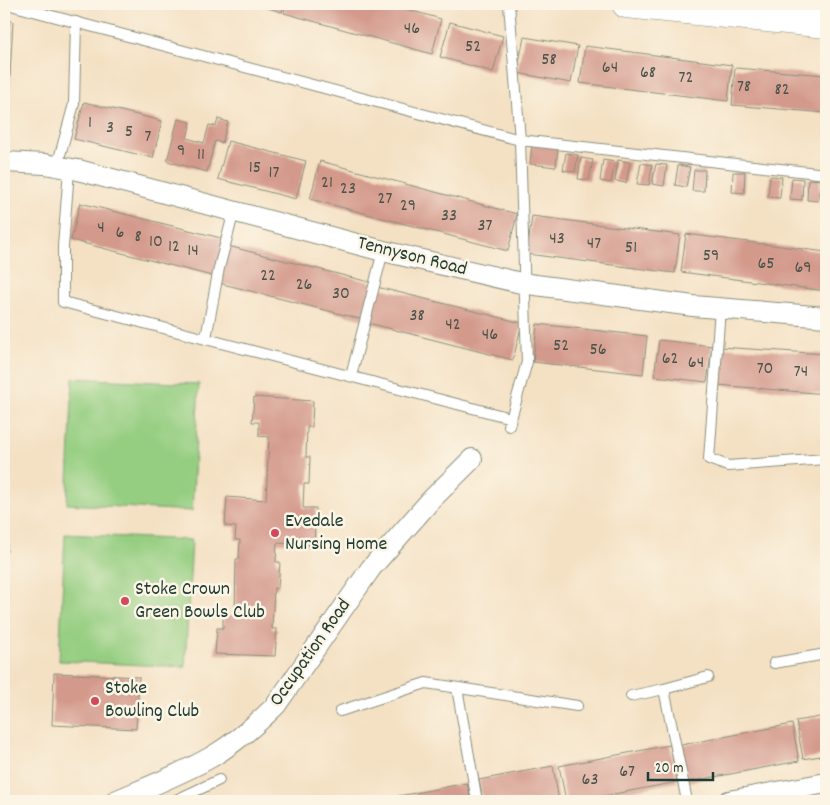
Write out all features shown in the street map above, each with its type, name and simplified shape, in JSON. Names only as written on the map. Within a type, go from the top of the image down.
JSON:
[{"type":"street","points":[[626,4],[772,12],[826,24]]},
{"type":"street","name":"Tennyson Road","points":[[4,162],[44,164],[78,170],[384,251],[524,284],[693,306],[826,317]]},
{"type":"street","name":"Occupation Road","points":[[115,801],[184,772],[215,755],[257,724],[276,705],[371,568],[430,501],[472,460]]},
{"type":"street","points":[[729,801],[826,784]]},
{"type":"lane","points":[[7,4],[520,140],[826,174]]},
{"type":"lane","points":[[76,22],[74,104],[63,168],[63,302],[351,376],[510,422],[527,362],[520,140],[509,4]]},
{"type":"lane","points":[[206,338],[219,268],[234,211]]},
{"type":"lane","points":[[351,376],[384,251]]},
{"type":"lane","points":[[720,308],[709,459],[728,466],[826,459]]},
{"type":"lane","points":[[774,663],[826,654]]},
{"type":"lane","points":[[631,696],[708,677]]},
{"type":"lane","points":[[340,711],[426,684],[577,706]]},
{"type":"lane","points":[[457,688],[477,801]]},
{"type":"lane","points":[[664,689],[687,801]]},
{"type":"lane","points":[[174,801],[219,780]]},
{"type":"green space","points":[[73,378],[199,384],[192,511],[67,504]]},
{"type":"green space","name":"Stoke Crown Green Bowls Club","points":[[65,534],[192,540],[185,667],[59,661]]},
{"type":"building","points":[[255,4],[284,4],[282,12]]},
{"type":"building","points":[[286,4],[388,4],[441,19],[432,54],[284,13]]},
{"type":"building","points":[[4,21],[13,21],[7,130],[4,130]]},
{"type":"building","points":[[450,22],[503,36],[493,72],[440,57]]},
{"type":"building","points":[[524,37],[578,46],[571,83],[517,73]]},
{"type":"building","points":[[585,46],[732,65],[728,101],[580,83]]},
{"type":"building","points":[[735,68],[826,75],[826,113],[732,105]]},
{"type":"building","points":[[84,102],[162,121],[153,158],[74,139]]},
{"type":"building","points":[[178,119],[191,122],[187,138],[204,143],[209,125],[216,126],[218,119],[228,122],[222,143],[215,141],[207,172],[167,161]]},
{"type":"building","points":[[228,141],[306,161],[296,199],[218,179]]},
{"type":"building","points":[[532,144],[558,147],[556,167],[530,164]]},
{"type":"building","points":[[566,153],[578,155],[575,172],[563,170]]},
{"type":"building","points":[[581,158],[593,160],[589,180],[578,179]]},
{"type":"building","points":[[603,160],[615,162],[611,183],[600,181]]},
{"type":"building","points":[[618,160],[630,162],[626,183],[615,181]]},
{"type":"building","points":[[320,161],[517,214],[508,251],[310,199]]},
{"type":"building","points":[[641,163],[652,165],[649,185],[637,184]]},
{"type":"building","points":[[656,164],[667,165],[664,186],[652,184]]},
{"type":"building","points":[[678,165],[690,167],[686,187],[675,185]]},
{"type":"building","points":[[694,170],[705,170],[704,191],[692,191]]},
{"type":"building","points":[[733,172],[745,172],[744,193],[732,192]]},
{"type":"building","points":[[770,176],[782,177],[780,198],[768,197]]},
{"type":"building","points":[[792,178],[803,179],[802,200],[790,199]]},
{"type":"building","points":[[808,179],[820,180],[818,201],[807,200]]},
{"type":"building","points":[[823,182],[826,182],[826,203],[821,203]]},
{"type":"building","points":[[80,203],[225,239],[216,277],[71,240]]},
{"type":"building","points":[[532,216],[680,235],[675,273],[527,254]]},
{"type":"building","points":[[686,234],[826,252],[826,291],[681,272]]},
{"type":"building","points":[[228,246],[373,283],[364,320],[219,283]]},
{"type":"building","points":[[377,287],[522,323],[513,360],[368,323]]},
{"type":"building","points":[[537,324],[647,336],[643,374],[533,362]]},
{"type":"building","points":[[659,340],[712,346],[707,382],[654,376]]},
{"type":"building","points":[[720,347],[826,354],[826,394],[717,385]]},
{"type":"building","name":"Evedale Nursing Home","points":[[254,397],[313,401],[312,427],[307,427],[306,457],[310,457],[309,484],[304,484],[303,508],[316,508],[314,545],[277,543],[276,562],[280,562],[278,588],[274,588],[272,629],[277,629],[275,656],[215,654],[217,628],[223,628],[223,615],[235,616],[236,559],[239,559],[240,540],[235,540],[236,527],[225,526],[227,497],[266,500],[269,437],[259,436],[259,422],[252,422]]},
{"type":"building","points":[[4,540],[7,540],[7,551],[4,551]]},
{"type":"building","name":"Stoke Bowling Club","points":[[54,673],[139,677],[136,729],[52,725]]},
{"type":"building","points":[[826,716],[826,755],[803,759],[796,721]]},
{"type":"building","points":[[792,724],[799,761],[688,782],[681,745]]},
{"type":"building","points":[[670,745],[677,782],[578,801],[566,801],[559,766]]},
{"type":"building","points":[[553,766],[559,801],[483,801],[479,780]]},
{"type":"building","points":[[467,783],[471,801],[395,801],[394,797]]},
{"type":"place","name":"Evedale Nursing Home","points":[[275,533]]},
{"type":"place","name":"Stoke Crown Green Bowls Club","points":[[125,601]]},
{"type":"place","name":"Stoke Bowling Club","points":[[95,701]]}]
